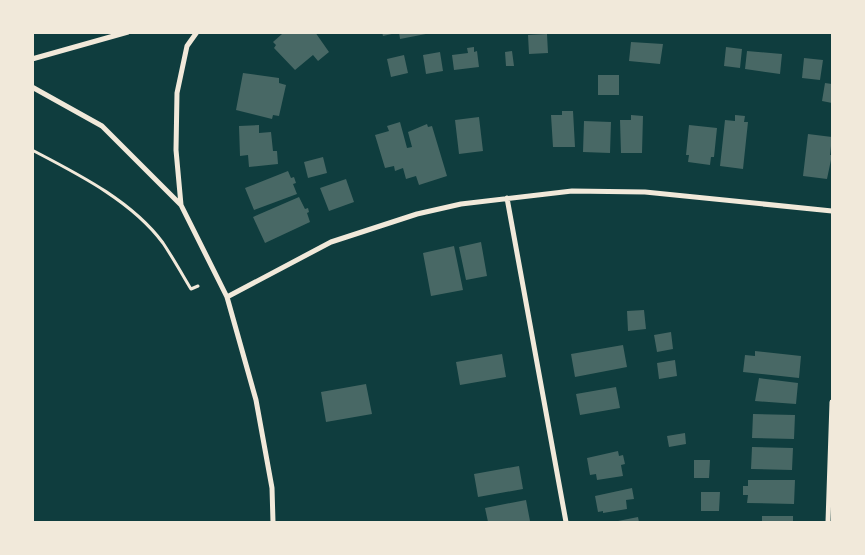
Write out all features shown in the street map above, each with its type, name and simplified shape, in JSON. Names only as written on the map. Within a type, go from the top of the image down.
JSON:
[{"type":"street","points":[[32,58],[128,32]]},
{"type":"street","points":[[181,206],[176,150],[178,93],[187,46],[197,32]]},
{"type":"street","points":[[32,87],[102,126],[181,206],[227,297],[256,400],[272,488],[273,522]]},
{"type":"street","points":[[227,297],[331,242],[417,214],[461,204],[572,191],[645,192],[832,211]]},
{"type":"street","points":[[507,198],[566,522]]},
{"type":"street","points":[[828,522],[832,402]]},
{"type":"path","points":[[32,150],[108,194],[135,215],[162,242],[191,289],[198,286]]},
{"type":"building","points":[[280,32],[315,32],[329,52],[318,61],[313,55],[295,70],[274,48],[276,45],[273,42],[282,34]]},
{"type":"building","points":[[382,32],[396,32],[396,33],[383,36]]},
{"type":"building","points":[[399,32],[431,32],[431,33],[400,39]]},
{"type":"building","points":[[547,34],[548,53],[529,54],[528,35]]},
{"type":"building","points":[[631,42],[663,44],[660,64],[629,61]]},
{"type":"building","points":[[474,47],[474,52],[477,51],[479,67],[454,70],[452,55],[468,53],[467,48]]},
{"type":"building","points":[[726,47],[742,49],[740,68],[724,66]]},
{"type":"building","points":[[512,51],[514,66],[506,66],[505,52]]},
{"type":"building","points":[[747,51],[782,54],[780,74],[745,69]]},
{"type":"building","points":[[440,52],[443,71],[426,74],[423,55]]},
{"type":"building","points":[[404,55],[408,73],[391,77],[387,59]]},
{"type":"building","points":[[804,58],[823,60],[820,80],[802,78]]},
{"type":"building","points":[[243,73],[279,78],[279,83],[286,85],[279,116],[273,115],[272,119],[236,110]]},
{"type":"building","points":[[598,75],[619,75],[619,95],[598,95]]},
{"type":"building","points":[[825,83],[832,84],[832,103],[822,101]]},
{"type":"building","points":[[562,111],[573,111],[575,147],[553,147],[551,115],[562,115]]},
{"type":"building","points":[[631,115],[643,116],[642,153],[621,153],[620,120],[631,120]]},
{"type":"building","points":[[735,115],[745,116],[744,122],[748,122],[743,169],[720,166],[725,120],[735,121]]},
{"type":"building","points":[[479,117],[483,151],[459,154],[455,120]]},
{"type":"building","points":[[584,121],[611,122],[610,153],[583,152]]},
{"type":"building","points":[[400,122],[407,148],[412,147],[408,132],[427,124],[428,127],[432,126],[447,176],[419,185],[416,176],[406,179],[403,168],[395,171],[394,166],[385,168],[375,135],[389,131],[387,126]]},
{"type":"building","points":[[259,125],[259,133],[271,132],[273,151],[277,151],[278,164],[249,167],[248,155],[240,156],[239,126]]},
{"type":"building","points":[[689,125],[717,128],[714,157],[711,157],[710,165],[688,162],[689,155],[686,155]]},
{"type":"building","points":[[808,134],[832,137],[830,155],[832,155],[827,179],[803,176]]},
{"type":"building","points":[[323,157],[327,173],[308,178],[304,162]]},
{"type":"building","points":[[288,171],[291,178],[294,177],[296,183],[293,184],[297,194],[254,210],[245,188]]},
{"type":"building","points":[[346,179],[354,202],[329,211],[320,188]]},
{"type":"building","points":[[299,197],[305,209],[308,208],[309,212],[307,213],[310,222],[265,243],[253,217]]},
{"type":"building","points":[[481,242],[487,276],[466,280],[459,247]]},
{"type":"building","points":[[454,246],[463,290],[431,296],[423,253]]},
{"type":"building","points":[[644,310],[646,329],[628,331],[627,311]]},
{"type":"building","points":[[671,332],[673,349],[657,352],[654,335]]},
{"type":"building","points":[[623,345],[627,367],[575,377],[571,354]]},
{"type":"building","points":[[755,351],[801,356],[799,378],[743,372],[745,355],[755,356]]},
{"type":"building","points":[[502,354],[506,377],[460,385],[456,362]]},
{"type":"building","points":[[675,360],[677,376],[659,379],[657,363]]},
{"type":"building","points":[[759,378],[798,383],[796,404],[755,401]]},
{"type":"building","points":[[366,384],[372,414],[326,422],[321,392]]},
{"type":"building","points":[[616,387],[620,408],[580,415],[576,394]]},
{"type":"building","points":[[753,414],[795,415],[794,439],[752,438]]},
{"type":"building","points":[[685,433],[686,444],[669,447],[667,436]]},
{"type":"building","points":[[752,447],[793,448],[792,470],[751,469]]},
{"type":"building","points":[[618,451],[619,456],[623,455],[625,464],[621,465],[623,476],[597,480],[596,474],[590,475],[587,458]]},
{"type":"building","points":[[694,460],[710,460],[709,478],[694,478]]},
{"type":"building","points":[[519,466],[523,489],[478,497],[474,474]]},
{"type":"building","points":[[748,480],[795,480],[794,504],[747,503],[748,495],[743,495],[743,486],[748,486]]},
{"type":"building","points":[[632,488],[634,499],[626,500],[627,509],[603,513],[603,511],[598,512],[595,496]]},
{"type":"building","points":[[701,492],[720,492],[719,511],[701,511]]},
{"type":"building","points":[[526,500],[530,521],[488,522],[485,508]]},
{"type":"building","points":[[762,516],[793,516],[793,522],[762,522]]},
{"type":"building","points":[[638,517],[639,522],[613,522]]}]
